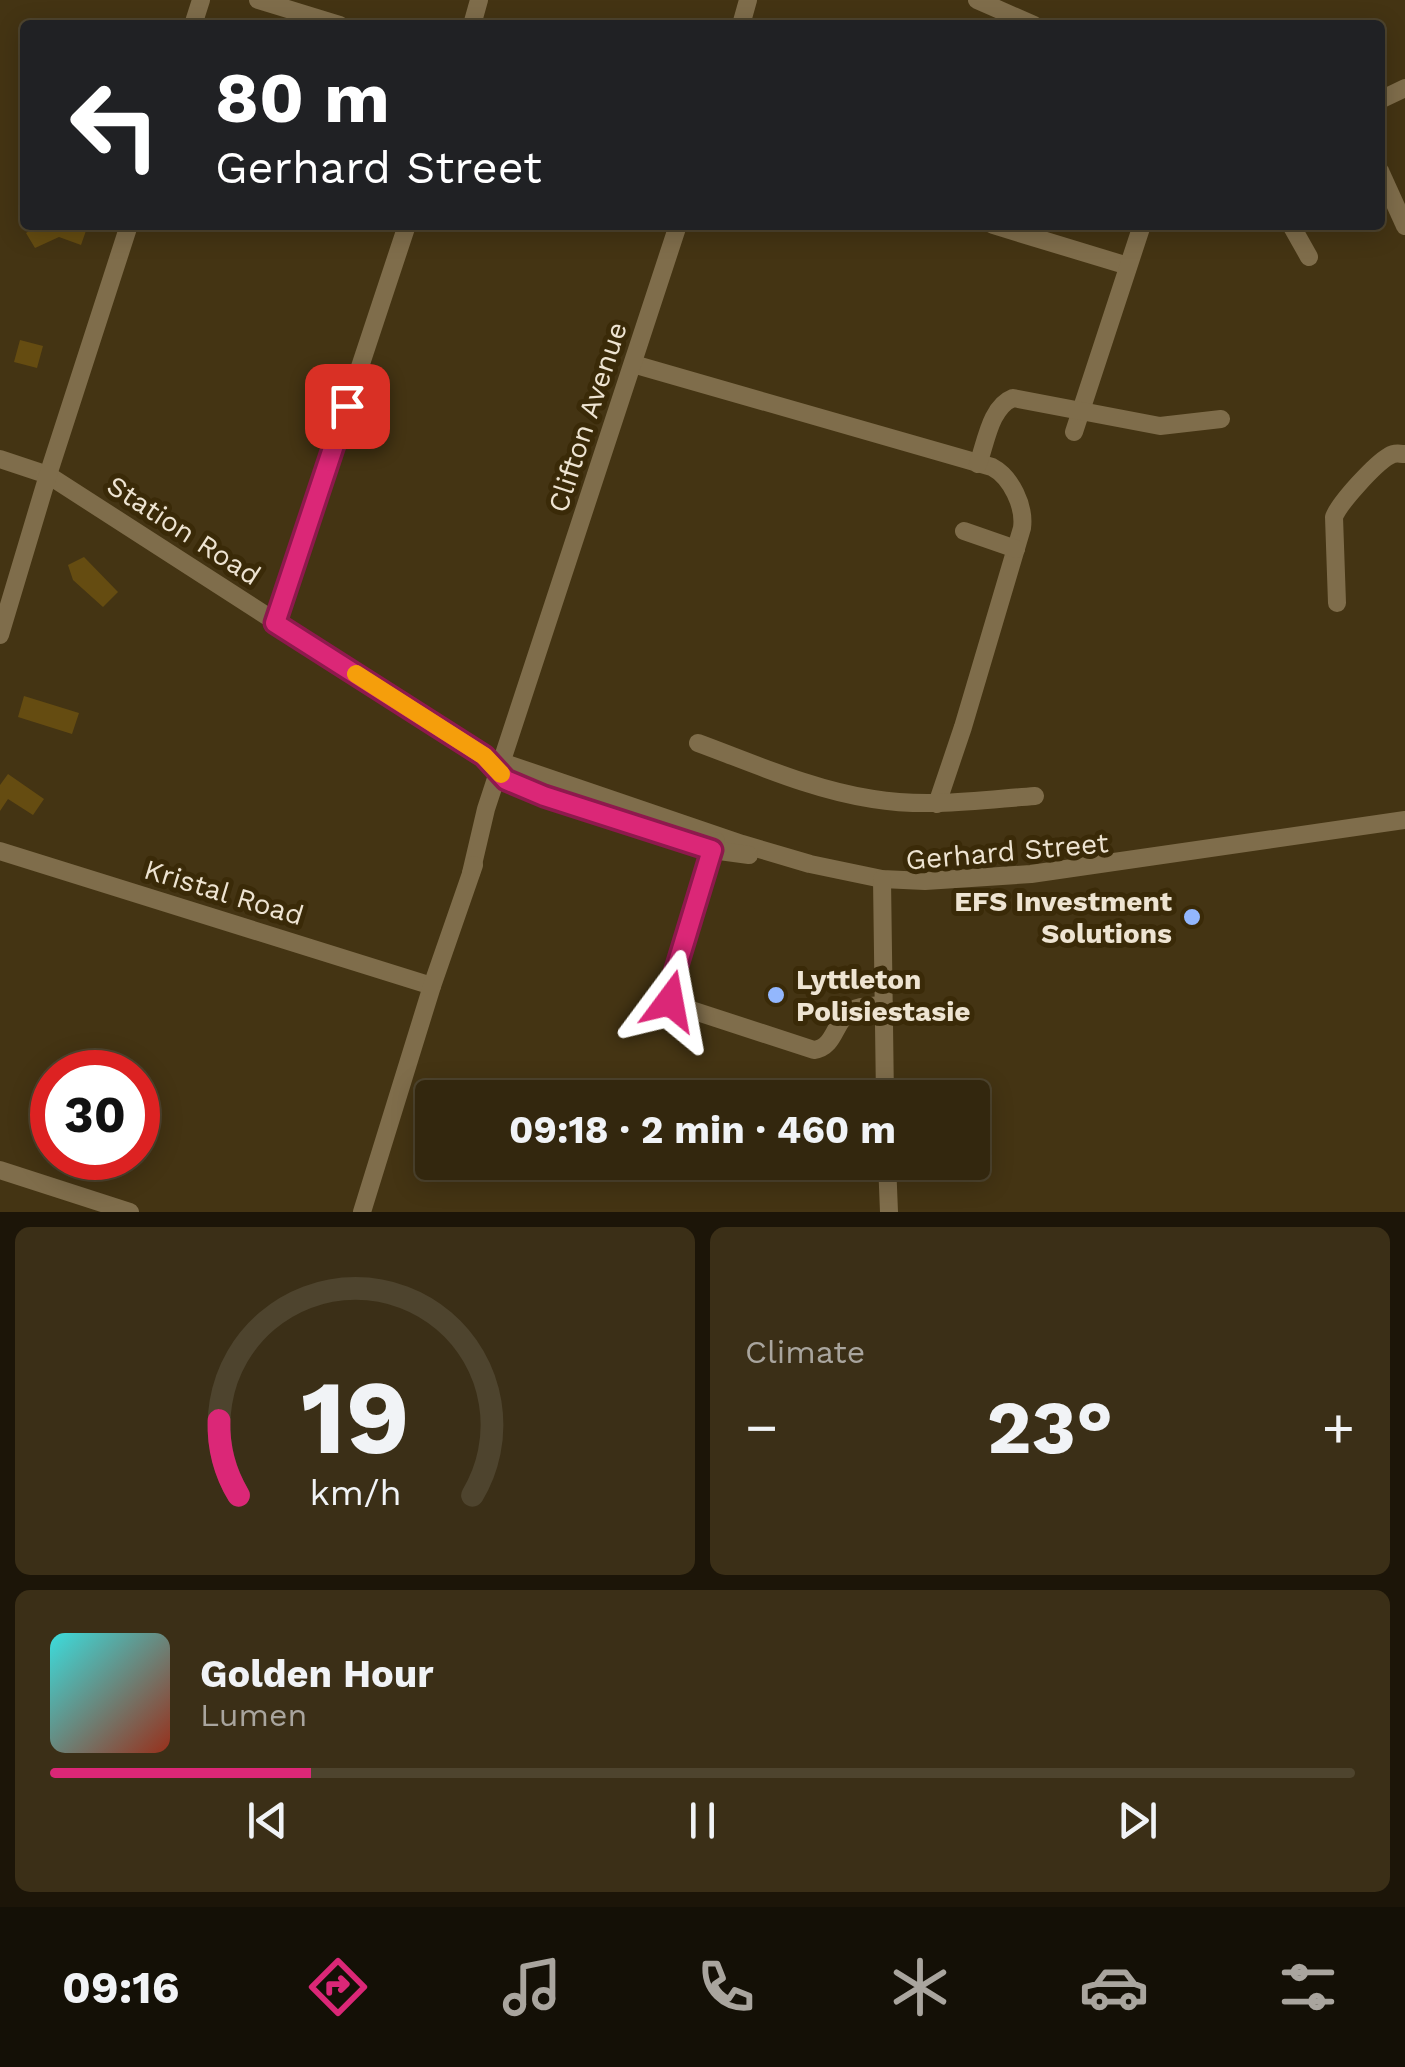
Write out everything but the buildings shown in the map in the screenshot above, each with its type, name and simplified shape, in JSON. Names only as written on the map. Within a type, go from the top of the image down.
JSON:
[{"type":"street","points":[[258,0],[324,20]]},
{"type":"street","points":[[977,0],[1023,20]]},
{"type":"street","points":[[1385,182],[1405,226]]},
{"type":"street","points":[[0,635],[126,230]]},
{"type":"street","points":[[275,623],[404,230]]},
{"type":"street","name":"Clifton Avenue","points":[[362,1212],[432,986],[470,873],[486,838],[501,767],[546,645],[548,625],[676,230]]},
{"type":"street","points":[[1009,230],[1128,266]]},
{"type":"street","points":[[1074,432],[1140,230]]},
{"type":"street","points":[[1295,230],[1309,257]]},
{"type":"street","points":[[633,364],[992,466],[1004,474],[1024,518],[937,804]]},
{"type":"street","points":[[978,464],[996,412],[1003,402],[1013,398],[1160,426],[1220,419]]},
{"type":"street","points":[[1338,603],[1336,510],[1389,456],[1405,454]]},
{"type":"street","name":"Station Road","points":[[0,459],[48,474],[501,767]]},
{"type":"street","points":[[964,531],[1016,549]]},
{"type":"street","points":[[698,742],[822,788],[877,800],[937,804],[1035,796]]},
{"type":"street","name":"Gerhard Street","points":[[501,767],[544,796],[809,872],[883,884],[1032,874],[1405,823]]},
{"type":"street","points":[[715,843],[669,992],[673,1004],[814,1050],[828,1044],[847,1013],[864,1006],[884,1005]]},
{"type":"street","name":"Kristal Road","points":[[0,851],[432,986]]},
{"type":"street","points":[[883,884],[886,1080]]},
{"type":"street","points":[[0,1170],[130,1212]]},
{"type":"street","points":[[888,1180],[889,1212]]},
{"type":"slow traffic","points":[[356,674],[484,756],[501,774]]},
{"type":"place","name":"EFS Investment Solutions","points":[[1192,917]]},
{"type":"place","name":"Lyttleton Polisiestasie","points":[[776,995]]},
{"type":"route","points":[[347,406],[275,623],[484,756],[506,780],[712,850],[669,992],[670,1001]]}]
